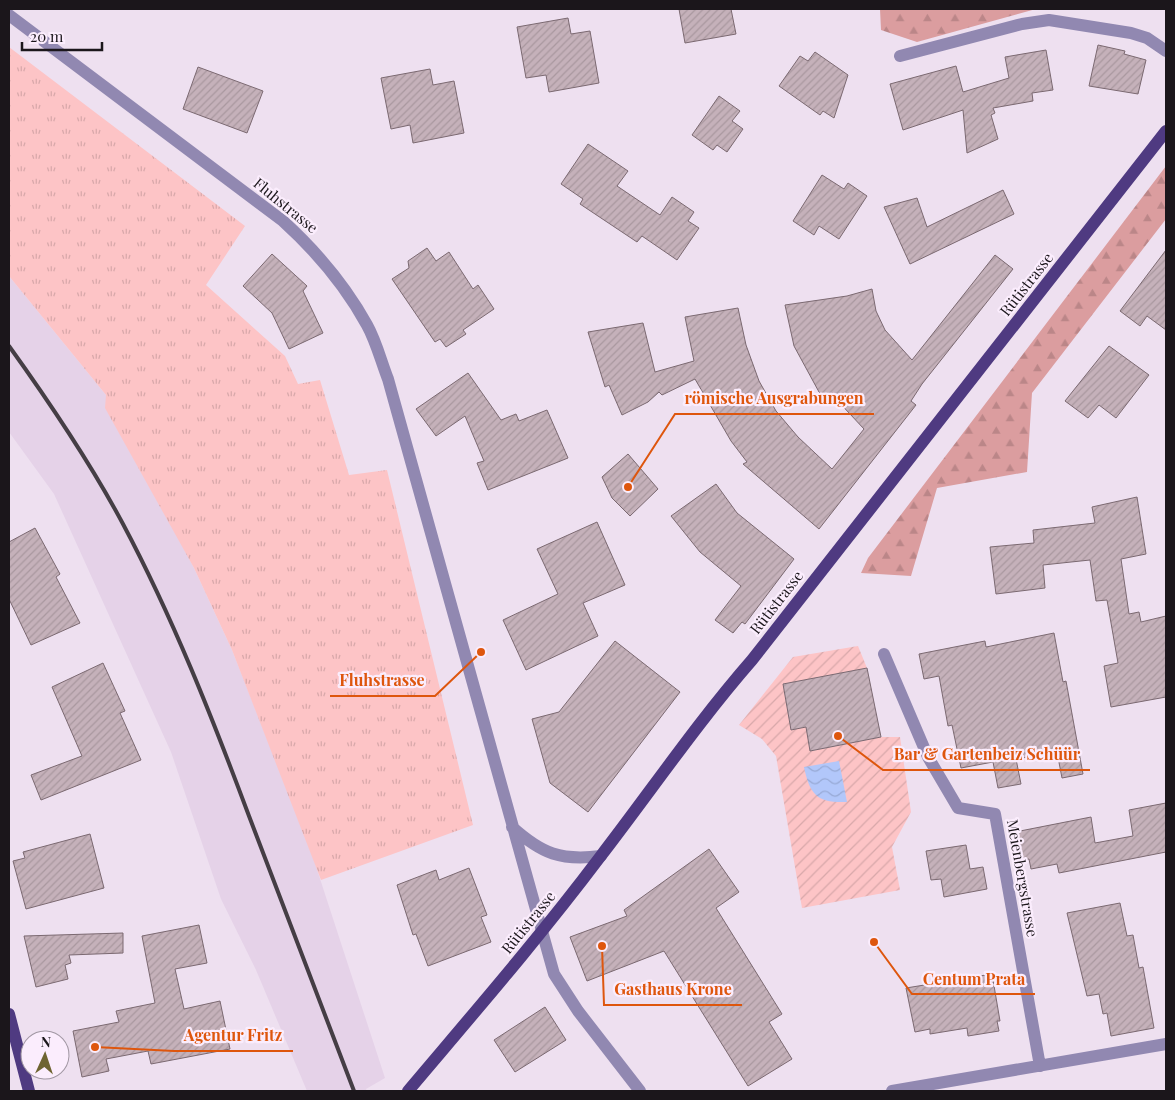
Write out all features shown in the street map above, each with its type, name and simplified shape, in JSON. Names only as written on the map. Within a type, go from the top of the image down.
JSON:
[{"type":"main road","name":"Rütistrasse","points":[[408,1091],[541,932],[601,856],[708,710],[752,660],[1166,131]]},
{"type":"main road","points":[[9,1014],[29,1091]]},
{"type":"street","name":"Fluhstrasse","points":[[9,15],[283,221],[312,248],[336,277],[368,326],[388,379],[554,974],[578,1012],[640,1091]]},
{"type":"street","points":[[900,56],[1022,24],[1049,20],[1130,33],[1147,38],[1166,51]]},
{"type":"street","name":"Meienbergstrasse","points":[[884,654],[928,757],[958,808],[995,814],[1040,1066]]},
{"type":"street","points":[[512,827],[531,845],[553,855],[581,858],[601,856]]},
{"type":"street","points":[[892,1091],[1166,1044]]},
{"type":"shaded area","points":[[9,276],[106,395],[194,568],[232,650],[309,845],[385,1078],[366,1089],[367,1091],[307,1091],[256,970],[221,899],[171,752],[54,494],[9,432]]},
{"type":"green space","points":[[880,9],[1036,9],[917,42],[881,30]]},
{"type":"green space","points":[[9,47],[245,226],[206,285],[285,356],[298,384],[320,380],[349,475],[387,470],[473,825],[321,880],[232,650],[194,568],[105,408],[106,395],[9,276]]},
{"type":"green space","points":[[1166,166],[1166,219],[1032,393],[1027,472],[937,488],[911,576],[861,573],[868,558]]},
{"type":"green space","points":[[858,646],[867,668],[783,684],[791,730],[806,727],[811,751],[881,737],[900,737],[911,812],[892,847],[900,890],[802,908],[776,756],[762,739],[739,725],[793,657]]},
{"type":"water","points":[[839,761],[847,802],[829,801],[817,796],[809,785],[804,767]]},
{"type":"building","points":[[679,9],[731,9],[736,34],[685,43]]},
{"type":"building","points":[[568,18],[571,34],[590,31],[599,83],[549,92],[546,75],[526,78],[517,27]]},
{"type":"building","points":[[1098,45],[1125,51],[1124,54],[1146,60],[1138,94],[1089,86]]},
{"type":"building","points":[[1046,50],[1053,90],[1032,93],[1033,101],[993,108],[995,113],[991,115],[998,139],[967,153],[963,110],[903,130],[890,84],[956,66],[963,92],[1009,78],[1005,57]]},
{"type":"building","points":[[815,52],[848,75],[834,118],[823,111],[820,115],[779,86],[800,56],[808,61]]},
{"type":"building","points":[[198,67],[263,91],[247,133],[183,109]]},
{"type":"building","points":[[430,69],[433,85],[454,81],[464,133],[413,143],[410,125],[391,129],[381,78]]},
{"type":"building","points":[[719,96],[740,111],[732,121],[743,129],[727,152],[717,145],[713,150],[692,135]]},
{"type":"building","points":[[588,144],[628,171],[617,186],[660,215],[672,197],[694,212],[688,221],[699,228],[677,260],[642,236],[637,242],[580,204],[583,199],[561,184]]},
{"type":"building","points":[[822,175],[844,189],[848,183],[867,196],[839,239],[819,226],[814,235],[793,221]]},
{"type":"building","points":[[1003,190],[1014,214],[910,264],[884,207],[917,198],[927,227]]},
{"type":"building","points":[[427,248],[436,261],[449,252],[473,289],[478,285],[494,309],[463,330],[466,334],[446,347],[440,339],[435,342],[392,279],[409,268],[408,261]]},
{"type":"building","points":[[1166,250],[1166,330],[1147,316],[1140,326],[1120,311]]},
{"type":"building","points":[[272,254],[307,286],[303,291],[323,333],[289,349],[272,313],[243,286]]},
{"type":"building","points":[[995,255],[1013,269],[922,384],[911,401],[916,405],[819,529],[743,464],[747,462],[731,441],[695,379],[662,395],[659,392],[648,402],[622,415],[609,385],[605,387],[588,332],[643,323],[655,372],[694,361],[685,317],[738,308],[746,345],[759,381],[776,411],[798,437],[832,469],[864,429],[836,399],[830,403],[819,392],[794,346],[785,305],[847,296],[872,289],[876,311],[885,330],[912,360]]},
{"type":"building","points":[[1109,346],[1149,375],[1116,418],[1099,405],[1088,418],[1065,401]]},
{"type":"building","points":[[468,373],[501,420],[516,414],[519,421],[547,410],[568,458],[488,490],[477,463],[484,461],[465,416],[436,436],[416,409]]},
{"type":"building","points":[[628,454],[658,489],[630,516],[612,498],[602,477]]},
{"type":"building","points":[[716,484],[737,513],[794,559],[745,624],[742,622],[733,633],[715,620],[741,586],[700,552],[671,516]]},
{"type":"building","points":[[1137,497],[1146,554],[1121,559],[1129,614],[1139,612],[1141,622],[1166,616],[1166,697],[1111,707],[1104,666],[1118,663],[1107,600],[1096,601],[1090,560],[1043,565],[1045,588],[996,594],[990,547],[1034,543],[1033,530],[1095,523],[1092,507]]},
{"type":"building","points":[[597,522],[625,585],[583,603],[598,636],[526,670],[503,620],[558,594],[537,549]]},
{"type":"building","points":[[35,528],[60,574],[56,577],[80,623],[31,645],[9,599],[9,542]]},
{"type":"building","points":[[1054,633],[1063,682],[1066,681],[1083,774],[1062,778],[1057,752],[1016,759],[1021,784],[998,788],[993,762],[961,768],[952,725],[948,726],[939,676],[924,679],[919,654],[985,641],[986,647]]},
{"type":"building","points":[[615,641],[680,692],[588,812],[550,783],[532,719],[559,712]]},
{"type":"building","points":[[103,663],[125,711],[120,713],[141,760],[41,800],[31,775],[82,756],[52,687]]},
{"type":"building","points":[[867,668],[881,737],[810,751],[806,727],[791,730],[783,684]]},
{"type":"building","points":[[1166,803],[1166,852],[1059,873],[1057,864],[1031,869],[1029,859],[1021,860],[1015,832],[1091,817],[1095,843],[1133,836],[1129,810]]},
{"type":"building","points":[[90,834],[104,888],[26,909],[13,861],[25,858],[23,852]]},
{"type":"building","points":[[966,845],[970,869],[983,867],[987,889],[944,897],[941,879],[931,880],[926,851]]},
{"type":"building","points":[[709,849],[739,892],[716,908],[782,1014],[769,1022],[792,1059],[748,1086],[664,951],[587,981],[570,937],[627,916],[624,910]]},
{"type":"building","points":[[469,868],[487,915],[481,917],[491,942],[428,966],[416,934],[413,935],[397,885],[436,870],[439,880]]},
{"type":"building","points":[[1120,903],[1127,936],[1133,935],[1139,968],[1143,967],[1154,1028],[1111,1036],[1107,1013],[1103,1014],[1099,994],[1087,996],[1067,913]]},
{"type":"building","points":[[199,925],[207,963],[175,969],[184,1009],[220,1001],[230,1049],[151,1064],[148,1051],[106,1059],[109,1071],[82,1077],[73,1031],[119,1022],[116,1011],[155,1003],[142,936]]},
{"type":"building","points":[[123,933],[123,953],[69,955],[71,963],[65,965],[68,979],[36,987],[24,936]]},
{"type":"building","points":[[992,974],[1000,1021],[997,1021],[999,1031],[968,1036],[967,1028],[930,1034],[930,1029],[915,1032],[906,988]]},
{"type":"building","points":[[545,1007],[566,1040],[515,1072],[494,1040]]},
{"type":"railway","points":[[9,346],[97,478],[159,595],[221,742],[354,1091]]},
{"type":"place","name":"römische Ausgrabungen","points":[[628,487]]},
{"type":"place","name":"Fluhstrasse","points":[[481,652]]},
{"type":"place","name":"Bar & Gartenbeiz Schüür","points":[[838,736]]},
{"type":"place","name":"Centum Prata","points":[[874,942]]},
{"type":"place","name":"Gasthaus Krone","points":[[602,946]]},
{"type":"place","name":"Agentur Fritz","points":[[95,1047]]}]
